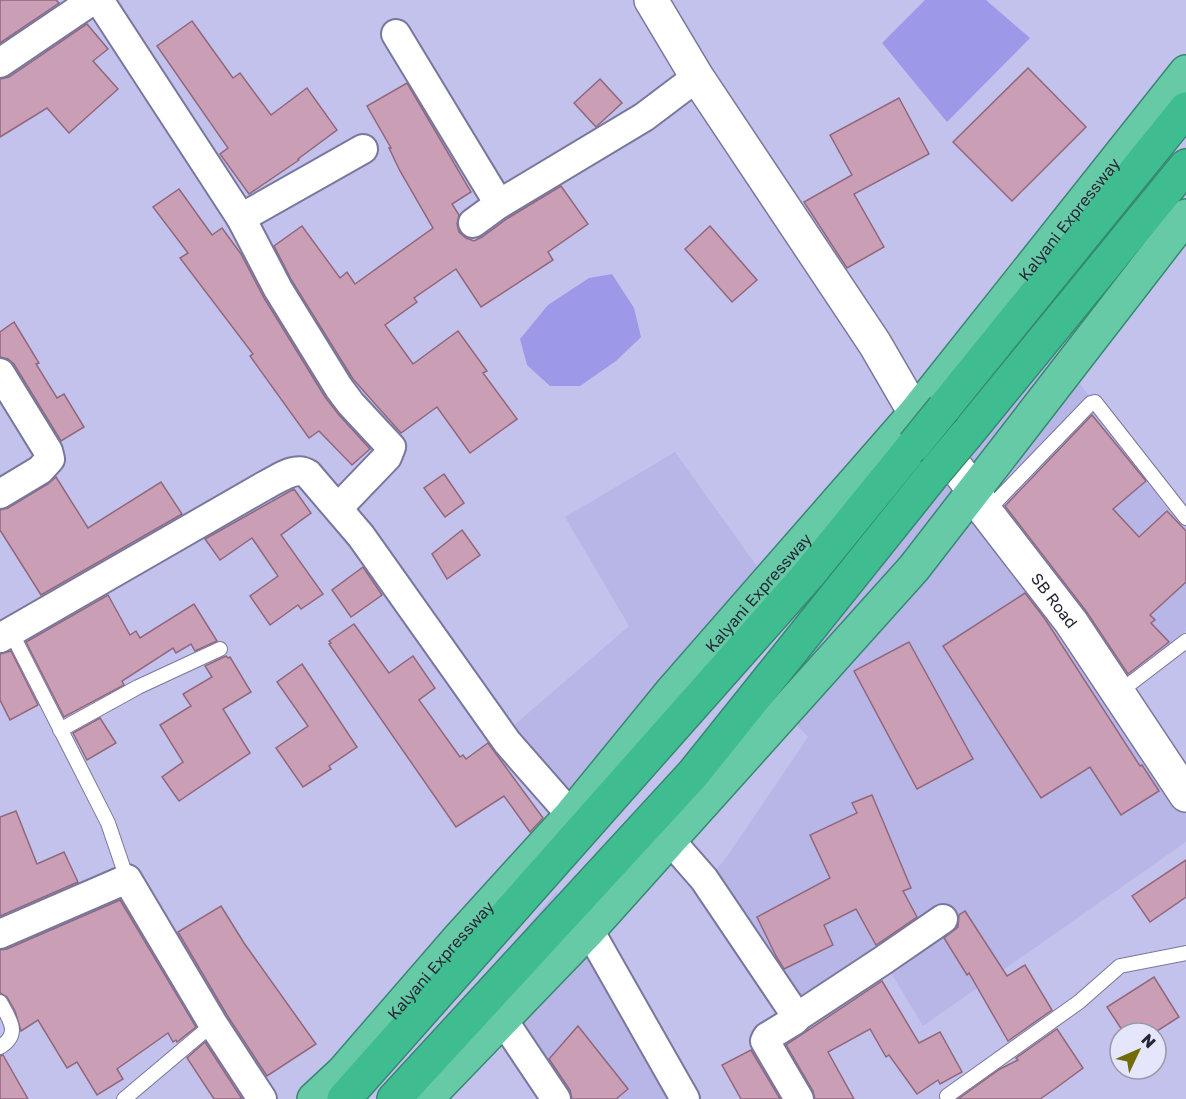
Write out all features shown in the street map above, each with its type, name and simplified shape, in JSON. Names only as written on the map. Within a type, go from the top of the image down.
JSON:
[{"type":"highway","name":"Kalyani Expressway","points":[[314,1099],[343,1071],[571,815],[673,690],[930,410],[1186,72]]},
{"type":"highway","points":[[344,1099],[809,574],[914,446],[930,410],[1186,110]]},
{"type":"highway","points":[[394,1099],[693,774],[934,473],[1186,166]]},
{"type":"highway","points":[[426,1099],[589,930],[914,568],[980,502],[1186,216]]},
{"type":"street","points":[[0,63],[93,0]]},
{"type":"street","points":[[99,0],[241,218],[278,289],[339,388],[391,447],[387,457],[339,507]]},
{"type":"street","name":"SB Road","points":[[658,3],[697,77],[875,344],[930,410],[980,502],[1071,622],[1186,795]]},
{"type":"street","points":[[396,34],[499,204]]},
{"type":"street","points":[[473,223],[499,204],[644,117],[697,77]]},
{"type":"street","points":[[241,218],[363,149]]},
{"type":"street","points":[[0,373],[48,451],[50,459],[40,470],[0,494]]},
{"type":"street","points":[[5,636],[264,486],[302,470],[339,507],[388,572],[507,742],[571,815]]},
{"type":"street","points":[[669,839],[704,879],[797,1017]]},
{"type":"street","points":[[0,934],[127,879],[213,1024],[262,1099]]},
{"type":"street","points":[[799,1099],[765,1041],[767,1037],[943,919]]},
{"type":"street","points":[[589,930],[685,1099]]},
{"type":"street","points":[[502,1020],[556,1099]]},
{"type":"lane","points":[[980,502],[1091,403],[1095,402],[1186,518]]},
{"type":"lane","points":[[5,636],[60,730],[108,823],[127,879]]},
{"type":"lane","points":[[1118,693],[1186,641]]},
{"type":"lane","points":[[60,730],[138,687],[220,649]]},
{"type":"lane","points":[[946,1096],[1079,1002],[1120,966],[1186,953]]},
{"type":"lane","points":[[0,1002],[13,1032],[9,1042],[0,1047]]},
{"type":"lane","points":[[124,1099],[213,1024]]},
{"type":"shaded area","points":[[925,0],[986,0],[1030,38],[947,122],[882,43]]},
{"type":"shaded area","points":[[612,274],[634,308],[641,337],[616,361],[580,386],[550,386],[527,365],[520,339],[548,305],[589,278]]},
{"type":"shaded area","points":[[1053,349],[1186,521],[1186,631],[1127,693],[950,462]]},
{"type":"shaded area","points":[[675,452],[784,604],[593,819],[512,727],[629,626],[565,517]]},
{"type":"shaded area","points":[[942,469],[1073,634],[1186,812],[1186,842],[923,1026],[879,953],[804,1006],[711,876],[728,855],[808,737],[756,682]]},
{"type":"shaded area","points":[[556,892],[615,961],[686,1099],[545,1099],[485,978]]},
{"type":"building","points":[[0,0],[56,0],[59,3],[0,43]]},
{"type":"building","points":[[192,21],[233,78],[240,73],[271,115],[307,88],[337,130],[299,160],[249,194],[220,154],[228,148],[157,46]]},
{"type":"building","points":[[87,24],[108,49],[93,61],[118,89],[69,133],[47,108],[0,137],[0,79],[9,77]]},
{"type":"building","points":[[1028,68],[1086,127],[1012,201],[953,142]]},
{"type":"building","points":[[600,79],[622,103],[596,127],[574,103]]},
{"type":"building","points":[[407,83],[471,192],[452,204],[459,215],[457,224],[459,232],[466,238],[474,241],[482,237],[508,218],[561,186],[588,224],[548,252],[553,260],[481,307],[456,269],[414,298],[417,302],[385,325],[413,364],[458,331],[487,371],[483,373],[517,419],[470,453],[437,407],[401,433],[353,379],[292,281],[274,246],[302,226],[340,278],[347,272],[355,284],[433,228],[400,171],[389,148],[391,148],[367,106]]},
{"type":"building","points":[[899,98],[929,154],[854,194],[884,247],[847,268],[804,202],[852,175],[830,135]]},
{"type":"building","points":[[179,189],[212,235],[222,228],[241,254],[264,298],[325,397],[370,449],[352,465],[319,431],[309,438],[250,356],[253,354],[180,258],[188,253],[153,207]]},
{"type":"building","points":[[710,226],[757,280],[732,302],[685,249]]},
{"type":"building","points":[[14,322],[57,398],[64,394],[84,427],[61,441],[14,364],[0,357],[0,332]]},
{"type":"building","points":[[1092,415],[1146,481],[1113,509],[1139,537],[1167,511],[1186,531],[1186,582],[1150,615],[1155,620],[1151,623],[1169,642],[1128,674],[1086,611],[1005,506]]},
{"type":"building","points":[[444,474],[464,503],[445,517],[424,488]]},
{"type":"building","points":[[56,477],[88,528],[161,482],[182,514],[41,595],[0,530],[0,510],[8,508]]},
{"type":"building","points":[[294,489],[311,513],[281,535],[323,594],[301,609],[298,605],[270,625],[250,596],[278,576],[252,538],[220,560],[205,539]]},
{"type":"building","points":[[462,530],[480,555],[447,579],[432,554]]},
{"type":"building","points":[[363,567],[382,595],[351,617],[332,590]]},
{"type":"building","points":[[1025,593],[1045,619],[1140,766],[1142,765],[1159,791],[1121,815],[1090,767],[1041,798],[943,646]]},
{"type":"building","points":[[108,595],[130,635],[136,631],[140,638],[194,604],[217,641],[195,651],[191,644],[176,653],[173,648],[122,681],[124,685],[64,717],[26,642]]},
{"type":"building","points":[[354,624],[389,673],[413,656],[435,688],[419,700],[460,757],[463,755],[466,759],[488,743],[543,818],[530,832],[504,796],[456,827],[329,644],[331,643],[329,641]]},
{"type":"building","points":[[909,642],[973,759],[917,789],[854,671]]},
{"type":"building","points":[[11,651],[38,705],[10,720],[0,700],[0,654]]},
{"type":"building","points":[[226,656],[230,657],[251,692],[223,709],[250,753],[179,801],[162,777],[183,762],[160,725],[191,706],[183,694],[212,677],[205,666]]},
{"type":"building","points":[[302,664],[357,747],[329,766],[331,769],[303,787],[276,748],[308,726],[277,682]]},
{"type":"building","points":[[100,718],[116,743],[87,760],[73,733]]},
{"type":"building","points":[[872,795],[911,888],[903,891],[917,917],[876,945],[856,909],[824,925],[833,945],[784,969],[757,917],[830,878],[810,835],[857,813],[852,803]]},
{"type":"building","points":[[16,811],[37,864],[64,852],[78,882],[0,916],[0,817]]},
{"type":"building","points":[[1186,860],[1186,897],[1150,922],[1132,896]]},
{"type":"building","points":[[120,900],[196,1027],[177,1042],[176,1040],[173,1042],[168,1033],[117,1069],[123,1079],[97,1095],[77,1062],[67,1068],[38,1020],[21,1031],[15,1011],[7,997],[0,993],[0,950]]},
{"type":"building","points":[[221,906],[244,943],[316,1044],[267,1076],[227,1015],[178,932]]},
{"type":"building","points":[[965,911],[1007,976],[1025,965],[1052,1010],[1008,1041],[969,973],[967,975],[944,938],[958,927],[959,915]]},
{"type":"building","points":[[1154,977],[1179,1017],[1168,1024],[1168,1021],[1116,1021],[1107,1007]]},
{"type":"building","points":[[882,981],[919,1043],[940,1032],[962,1072],[940,1084],[938,1080],[917,1094],[889,1055],[886,1057],[870,1029],[828,1052],[854,1099],[815,1099],[813,1091],[786,1045]]},
{"type":"building","points":[[578,1026],[628,1089],[616,1099],[572,1099],[570,1090],[549,1059]]},
{"type":"building","points":[[1057,1029],[1083,1068],[1056,1088],[1040,1099],[958,1099],[1000,1069],[1018,1060],[1016,1058]]},
{"type":"building","points":[[205,1042],[242,1099],[214,1099],[187,1058]]},
{"type":"building","points":[[751,1050],[780,1099],[741,1099],[722,1065]]},
{"type":"building","points":[[3,1055],[28,1099],[0,1099],[0,1056]]}]
